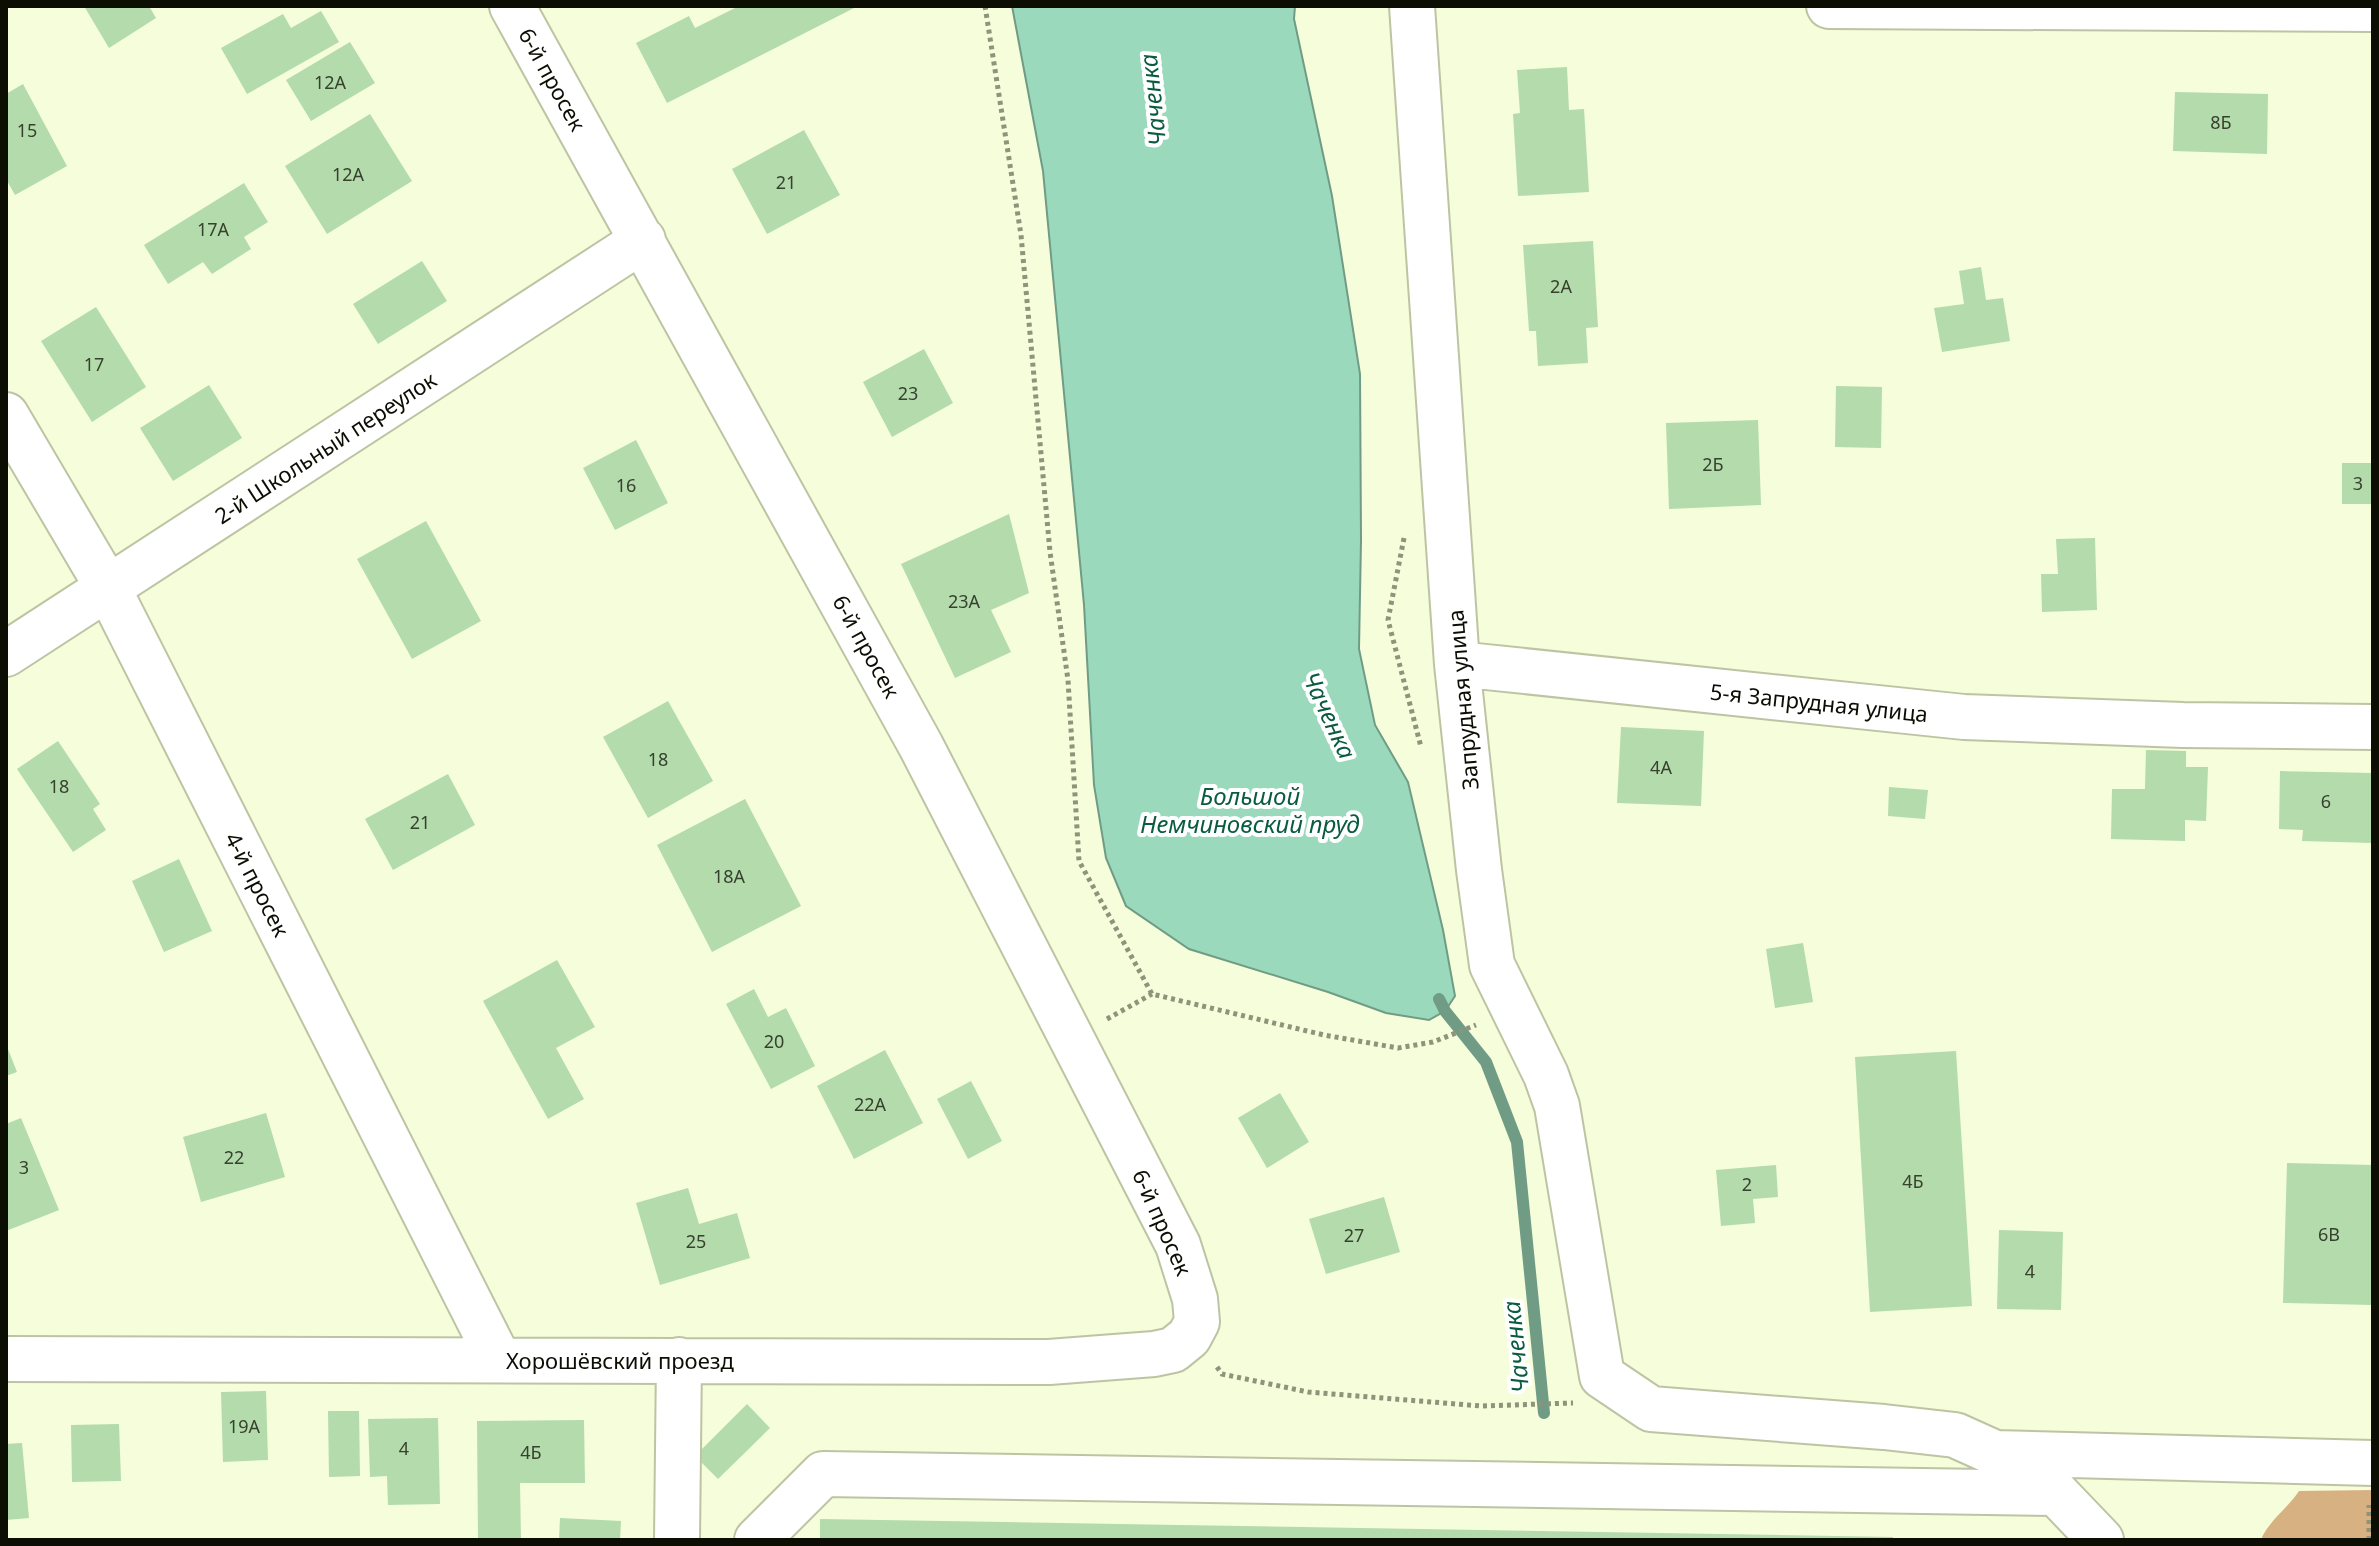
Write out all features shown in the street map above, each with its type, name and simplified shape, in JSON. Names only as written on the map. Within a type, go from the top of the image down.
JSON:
[{"type":"street","name":"6-й просек","points":[[512,6],[914,732],[1178,1245],[1192,1318]]},
{"type":"street","name":"Запрудная улица","points":[[1412,6],[1457,664],[1479,870],[1492,965],[1546,1075],[1557,1106],[1587,1390]]},
{"type":"street","points":[[1829,6],[2373,9]]},
{"type":"street","name":"2-й Школьный переулок","points":[[6,654],[643,240]]},
{"type":"street","name":"4-й просек","points":[[6,415],[108,588],[499,1360]]},
{"type":"street","name":"5-я Запрудная улица","points":[[1457,664],[1964,717],[2183,725],[2373,727]]},
{"type":"street","name":"Хорошёвский проезд","points":[[6,1359],[1049,1362],[1173,1350],[1192,1318]]},
{"type":"street","points":[[677,1540],[679,1360]]},
{"type":"street","points":[[1587,1390],[1651,1409],[1955,1435],[1995,1453],[2373,1463]]},
{"type":"street","points":[[757,1540],[823,1474],[2056,1493],[2101,1540]]},
{"type":"path","points":[[985,6],[1021,235],[1050,552],[1068,680],[1079,861],[1152,994]]},
{"type":"path","points":[[1072,1038],[1152,994],[1324,1035],[1398,1048],[1433,1042]]},
{"type":"path","points":[[1192,1318],[1222,1374],[1308,1392],[1507,1407],[1587,1390]]},
{"type":"shaded area","points":[[2373,1490],[2373,1540],[2263,1540],[2270,1524],[2299,1491]]},
{"type":"water","name":"Большой Немчиновский пруд","points":[[1012,6],[1295,6],[1294,19],[1332,196],[1360,374],[1359,649],[1375,725],[1408,782],[1443,930],[1455,996],[1445,1011],[1429,1020],[1386,1013],[1189,949],[1126,906],[1106,858],[1094,785],[1084,605],[1043,171]]},
{"type":"building","points":[[84,6],[149,6],[156,18],[109,48]]},
{"type":"building","points":[[739,6],[858,6],[667,103],[636,43],[689,16],[695,28]]},
{"type":"building","points":[[321,11],[339,42],[247,94],[221,48],[283,14],[291,28]]},
{"type":"building","points":[[350,42],[375,83],[311,121],[286,80]]},
{"type":"building","points":[[1567,67],[1569,110],[1584,109],[1589,192],[1518,196],[1513,114],[1520,113],[1517,70]]},
{"type":"building","points":[[23,84],[67,166],[15,195],[6,179],[6,94]]},
{"type":"building","points":[[2175,92],[2268,94],[2267,154],[2173,151]]},
{"type":"building","points":[[370,114],[412,181],[327,234],[285,166]]},
{"type":"building","points":[[804,130],[840,195],[767,234],[732,169]]},
{"type":"building","points":[[244,183],[268,222],[244,237],[251,249],[212,274],[203,262],[168,284],[144,245]]},
{"type":"building","points":[[1593,241],[1598,327],[1586,328],[1588,363],[1538,366],[1536,331],[1529,331],[1523,245]]},
{"type":"building","points":[[422,261],[447,301],[378,344],[353,304]]},
{"type":"building","points":[[1981,267],[1986,300],[2003,298],[2010,341],[1942,352],[1934,308],[1964,304],[1959,271]]},
{"type":"building","points":[[96,307],[146,387],[92,422],[41,341]]},
{"type":"building","points":[[924,349],[953,403],[892,437],[863,382]]},
{"type":"building","points":[[209,385],[242,438],[173,481],[140,428]]},
{"type":"building","points":[[1836,386],[1882,387],[1881,448],[1835,447]]},
{"type":"building","points":[[1758,420],[1761,505],[1669,509],[1666,423]]},
{"type":"building","points":[[636,440],[668,503],[615,530],[583,468]]},
{"type":"building","points":[[2342,463],[2373,463],[2373,504],[2342,504]]},
{"type":"building","points":[[1009,514],[1029,593],[991,610],[1011,652],[955,678],[901,564]]},
{"type":"building","points":[[426,521],[481,621],[412,659],[357,559]]},
{"type":"building","points":[[2095,538],[2097,610],[2042,612],[2041,574],[2058,574],[2056,539]]},
{"type":"building","points":[[668,701],[713,781],[648,818],[603,737]]},
{"type":"building","points":[[1621,727],[1704,731],[1701,806],[1617,803]]},
{"type":"building","points":[[58,741],[100,804],[93,809],[106,830],[73,852],[17,769]]},
{"type":"building","points":[[2146,750],[2186,751],[2186,767],[2208,767],[2206,821],[2185,820],[2185,841],[2111,839],[2112,789],[2145,789]]},
{"type":"building","points":[[2280,771],[2373,773],[2373,843],[2302,841],[2303,830],[2279,829]]},
{"type":"building","points":[[448,774],[475,825],[393,870],[365,819]]},
{"type":"building","points":[[1889,787],[1928,790],[1925,819],[1888,816]]},
{"type":"building","points":[[745,799],[801,906],[712,952],[657,845]]},
{"type":"building","points":[[179,859],[212,931],[164,952],[132,881]]},
{"type":"building","points":[[1803,943],[1813,1002],[1775,1008],[1766,949]]},
{"type":"building","points":[[557,960],[595,1027],[556,1048],[584,1099],[548,1119],[483,1001]]},
{"type":"building","points":[[754,989],[768,1017],[786,1008],[815,1066],[771,1089],[726,1004]]},
{"type":"building","points":[[6,1044],[17,1072],[6,1076]]},
{"type":"building","points":[[885,1050],[923,1123],[854,1159],[817,1086]]},
{"type":"building","points":[[1956,1051],[1972,1306],[1870,1312],[1855,1057]]},
{"type":"building","points":[[971,1081],[1002,1141],[968,1159],[937,1099]]},
{"type":"building","points":[[1280,1093],[1309,1142],[1267,1168],[1238,1118]]},
{"type":"building","points":[[266,1113],[285,1177],[201,1202],[183,1137]]},
{"type":"building","points":[[21,1118],[59,1210],[6,1231],[6,1124]]},
{"type":"building","points":[[2287,1163],[2373,1165],[2373,1305],[2283,1303]]},
{"type":"building","points":[[1776,1165],[1778,1197],[1753,1199],[1755,1223],[1721,1226],[1716,1170]]},
{"type":"building","points":[[688,1188],[699,1224],[737,1213],[750,1258],[660,1285],[636,1203]]},
{"type":"building","points":[[1384,1197],[1400,1252],[1326,1274],[1309,1219]]},
{"type":"building","points":[[1999,1230],[2063,1232],[2061,1310],[1997,1309]]},
{"type":"building","points":[[266,1391],[268,1460],[223,1462],[221,1392]]},
{"type":"building","points":[[747,1404],[770,1428],[718,1479],[695,1456]]},
{"type":"building","points":[[328,1411],[359,1411],[360,1476],[329,1477]]},
{"type":"building","points":[[438,1418],[440,1504],[388,1505],[387,1476],[370,1477],[368,1419]]},
{"type":"building","points":[[584,1420],[585,1483],[520,1483],[521,1540],[478,1540],[477,1421]]},
{"type":"building","points":[[119,1424],[121,1481],[72,1482],[71,1425]]},
{"type":"building","points":[[22,1443],[29,1518],[6,1520],[6,1444]]},
{"type":"building","points":[[560,1518],[621,1521],[620,1540],[559,1540]]},
{"type":"building","points":[[820,1519],[1893,1537],[1893,1540],[820,1540]]},
{"type":"waterway","name":"Чаченка","points":[[1439,999],[1486,1062],[1517,1142],[1544,1413]]}]
